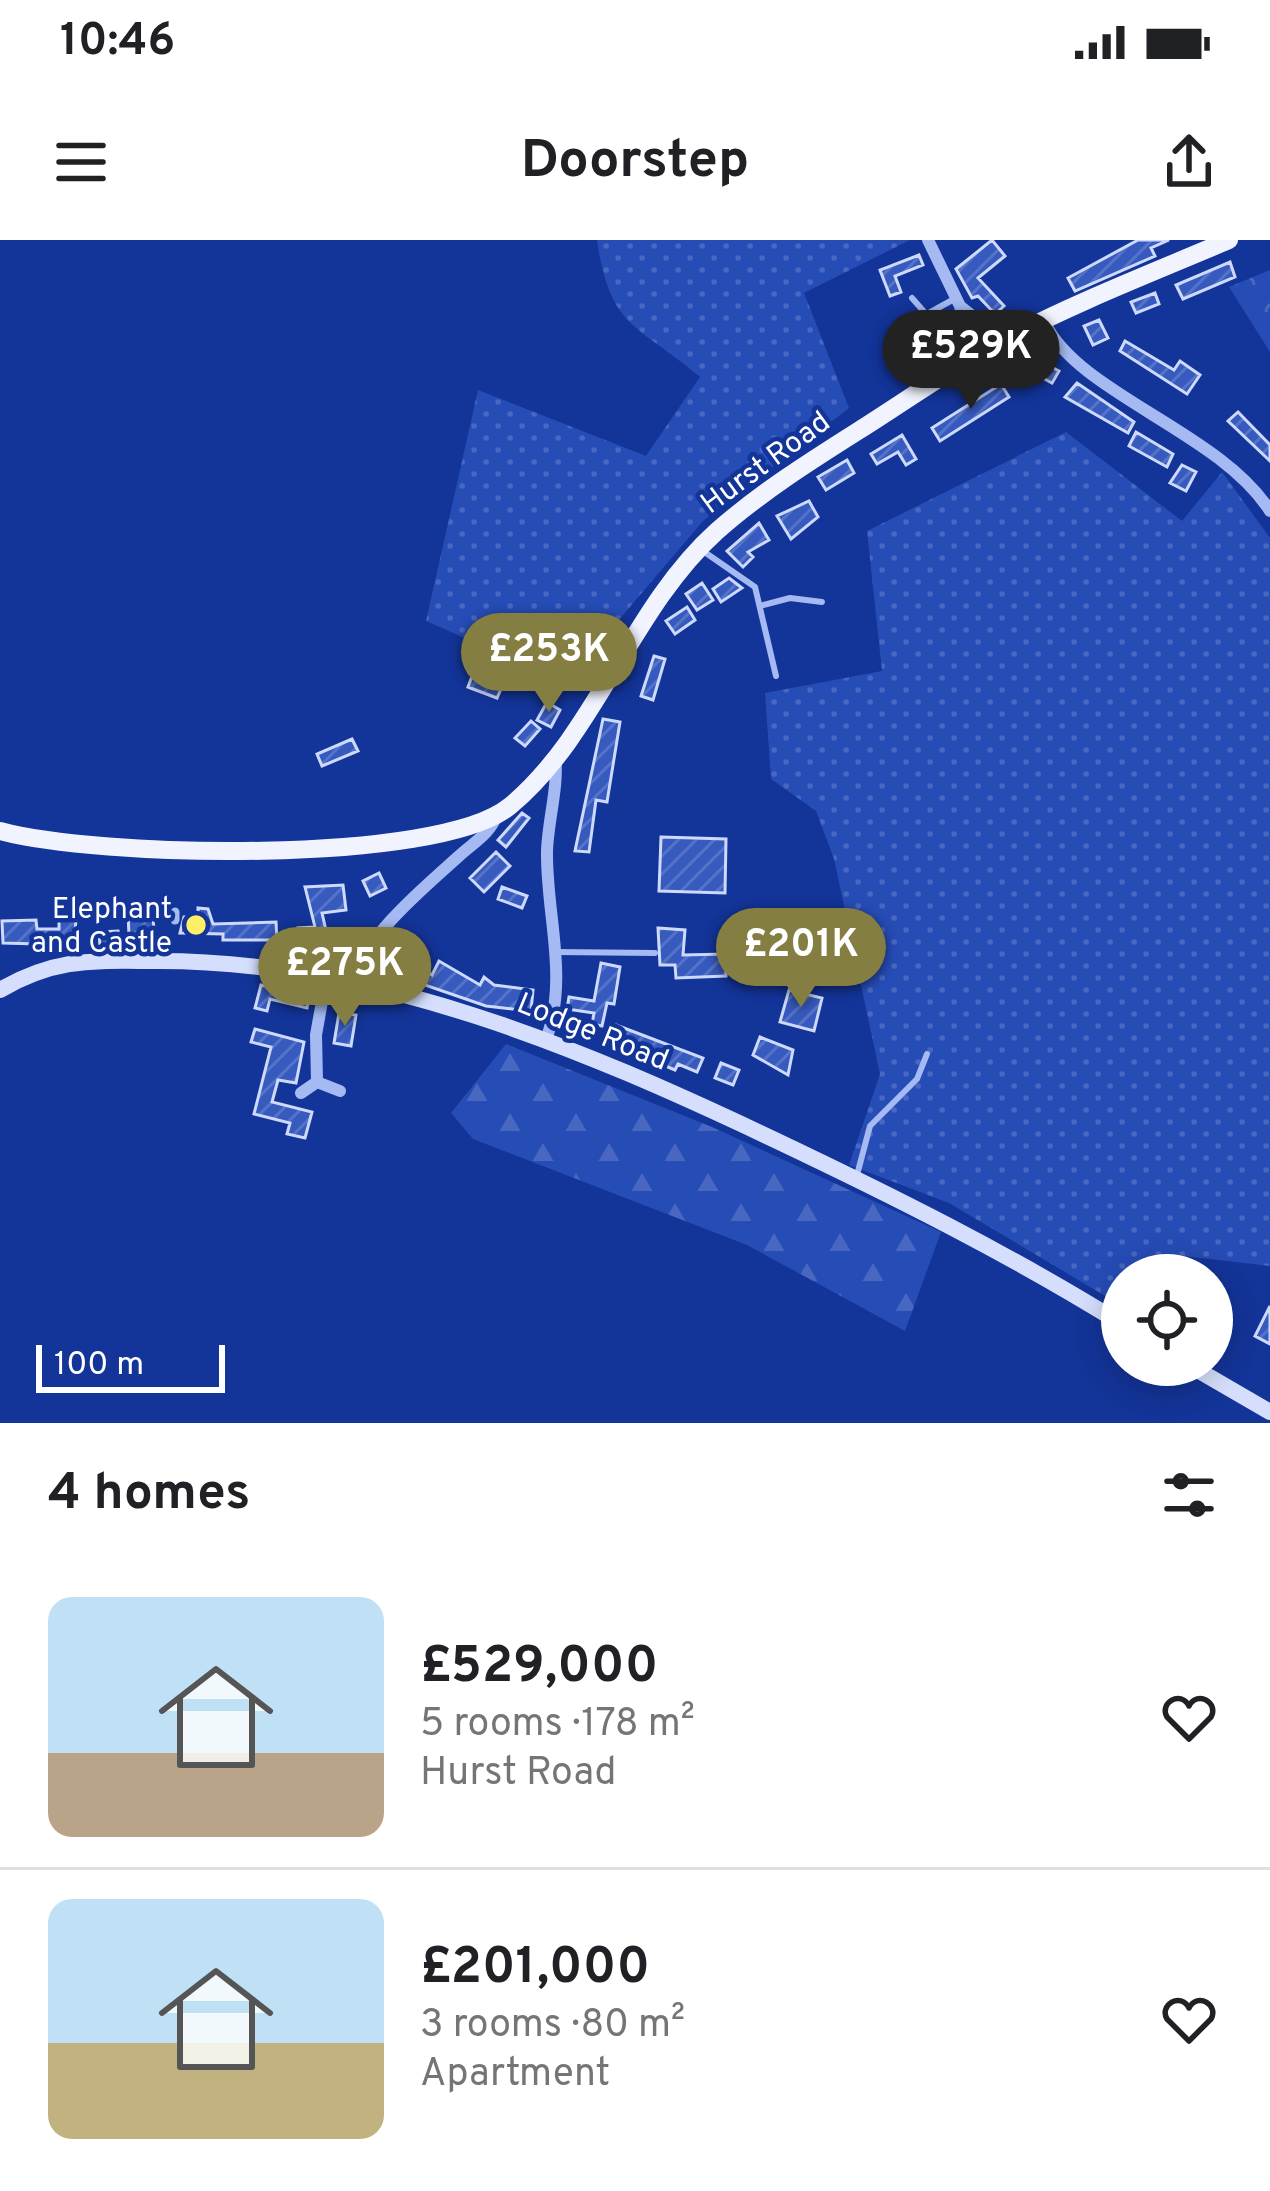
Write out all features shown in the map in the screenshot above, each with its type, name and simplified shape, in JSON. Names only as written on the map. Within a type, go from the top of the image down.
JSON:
[{"type":"main road","name":"Hurst Road","points":[[0,831],[76,847],[179,854],[370,842],[452,831],[497,815],[531,784],[554,754],[652,608],[700,549],[758,497],[1004,340],[1229,240]]},
{"type":"main road","name":"Lodge Road","points":[[0,990],[46,965],[206,960],[326,979],[465,1011],[669,1090],[856,1179],[1101,1313]]},
{"type":"main road","points":[[1225,1386],[1270,1412]]},
{"type":"street","points":[[928,240],[958,302],[970,360]]},
{"type":"street","points":[[958,302],[1004,340]]},
{"type":"street","points":[[1046,323],[1066,353],[1235,468],[1270,511]]},
{"type":"street","points":[[546,1040],[554,1012],[557,952],[547,859],[554,754]]},
{"type":"street","points":[[531,784],[552,794]]},
{"type":"street","points":[[349,984],[361,956],[387,925],[497,815]]},
{"type":"street","points":[[452,831],[458,856]]},
{"type":"street","points":[[317,1082],[316,1035],[326,979]]},
{"type":"street","points":[[317,1082],[340,1091]]},
{"type":"street","points":[[301,1094],[317,1082]]},
{"type":"lane","points":[[912,298],[926,314]]},
{"type":"lane","points":[[919,334],[915,324],[926,314],[958,302]]},
{"type":"lane","points":[[700,549],[752,582],[776,676]]},
{"type":"lane","points":[[760,606],[790,598],[823,602]]},
{"type":"lane","points":[[557,952],[655,953]]},
{"type":"lane","points":[[856,1179],[870,1126],[917,1079],[927,1054]]},
{"type":"green space","points":[[597,240],[910,240],[804,293],[849,408],[703,521],[566,682],[426,621],[478,390],[646,456],[700,377],[619,309]]},
{"type":"green space","points":[[1270,270],[1270,352],[1229,287]]},
{"type":"green space","points":[[1066,432],[1182,521],[1222,472],[1270,538],[1270,1266],[1233,1262],[1233,1254],[1101,1254],[1101,1293],[949,1203],[849,1165],[880,1074],[834,859],[816,811],[771,779],[765,693],[882,671],[867,531]]},
{"type":"green space","points":[[506,1044],[712,1127],[941,1232],[905,1331],[747,1245],[473,1139],[451,1113]]},
{"type":"building","points":[[992,240],[1005,256],[978,278],[1004,306],[995,314],[978,296],[972,298],[956,269]]},
{"type":"building","points":[[1138,240],[1169,240],[1151,248],[1155,256],[1075,291],[1068,278]]},
{"type":"building","points":[[919,255],[923,265],[895,276],[901,292],[890,296],[880,270]]},
{"type":"building","points":[[1230,262],[1235,277],[1183,299],[1176,285]]},
{"type":"building","points":[[1155,293],[1159,304],[1136,313],[1131,302]]},
{"type":"building","points":[[1099,320],[1108,338],[1093,345],[1084,326]]},
{"type":"building","points":[[945,335],[952,352],[916,366],[910,349]]},
{"type":"building","points":[[1125,341],[1174,370],[1180,361],[1200,375],[1187,394],[1120,351]]},
{"type":"building","points":[[1026,353],[1059,371],[1052,383],[1019,365]]},
{"type":"building","points":[[1077,383],[1134,422],[1128,433],[1065,397]]},
{"type":"building","points":[[1001,384],[1009,397],[940,441],[932,428]]},
{"type":"building","points":[[1238,412],[1270,445],[1270,461],[1228,421]]},
{"type":"building","points":[[1136,432],[1173,454],[1167,467],[1129,446]]},
{"type":"building","points":[[902,435],[916,459],[906,465],[898,452],[877,464],[871,454]]},
{"type":"building","points":[[847,460],[854,473],[826,490],[818,477]]},
{"type":"building","points":[[1182,465],[1196,472],[1186,491],[1170,483]]},
{"type":"building","points":[[809,501],[818,517],[791,539],[777,516]]},
{"type":"building","points":[[759,523],[769,540],[748,552],[753,557],[743,567],[727,551]]},
{"type":"building","points":[[729,578],[742,588],[721,602],[713,589]]},
{"type":"building","points":[[702,583],[713,600],[697,610],[686,594]]},
{"type":"building","points":[[687,607],[695,620],[675,634],[666,621]]},
{"type":"building","points":[[654,656],[665,659],[653,700],[641,696]]},
{"type":"building","points":[[475,668],[505,680],[497,698],[468,687]]},
{"type":"building","points":[[547,702],[560,710],[551,727],[537,720]]},
{"type":"building","points":[[603,719],[620,722],[607,802],[596,800],[589,852],[575,851]]},
{"type":"building","points":[[531,721],[540,729],[525,746],[515,738]]},
{"type":"building","points":[[352,739],[358,751],[322,766],[317,754]]},
{"type":"building","points":[[522,813],[529,818],[506,847],[498,840]]},
{"type":"building","points":[[661,837],[726,839],[725,893],[659,891]]},
{"type":"building","points":[[496,852],[510,866],[484,892],[470,878]]},
{"type":"building","points":[[379,873],[386,888],[370,896],[363,881]]},
{"type":"building","points":[[343,885],[346,910],[322,913],[328,939],[325,963],[309,962],[311,940],[299,941],[298,928],[315,927],[305,887]]},
{"type":"building","points":[[502,887],[527,896],[522,908],[498,899]]},
{"type":"building","points":[[198,908],[208,909],[213,924],[276,922],[277,940],[223,940],[223,934],[180,933],[184,917],[198,917]]},
{"type":"building","points":[[153,913],[154,934],[129,935],[128,914]]},
{"type":"building","points":[[59,918],[76,919],[74,945],[3,943],[2,921],[36,920],[37,929],[59,929]]},
{"type":"building","points":[[734,922],[790,924],[789,942],[734,940]]},
{"type":"building","points":[[658,928],[685,930],[683,955],[726,954],[726,976],[676,978],[675,965],[660,965]]},
{"type":"building","points":[[118,931],[119,946],[100,947],[99,932]]},
{"type":"building","points":[[385,953],[399,961],[390,976],[376,968]]},
{"type":"building","points":[[410,960],[432,975],[439,961],[480,985],[484,977],[494,985],[533,990],[531,1011],[486,1006],[416,982],[402,973]]},
{"type":"building","points":[[601,963],[620,967],[614,1004],[607,1003],[602,1026],[592,1024],[594,1013],[567,1009],[569,997],[594,1001]]},
{"type":"building","points":[[261,985],[309,997],[307,1008],[270,999],[267,1011],[255,1008]]},
{"type":"building","points":[[789,990],[822,998],[814,1031],[780,1022]]},
{"type":"building","points":[[339,1013],[356,1015],[351,1046],[334,1043]]},
{"type":"building","points":[[616,1025],[703,1058],[697,1072],[678,1064],[675,1070],[608,1042]]},
{"type":"building","points":[[255,1029],[304,1042],[296,1083],[278,1080],[272,1102],[312,1112],[305,1138],[287,1134],[290,1123],[254,1114],[271,1047],[251,1042]]},
{"type":"building","points":[[760,1037],[793,1050],[788,1075],[753,1055]]},
{"type":"building","points":[[721,1063],[739,1070],[733,1085],[715,1078]]},
{"type":"building","points":[[1270,1306],[1270,1344],[1255,1336]]},
{"type":"place","name":"Elephant and Castle","points":[[196,925]]}]
